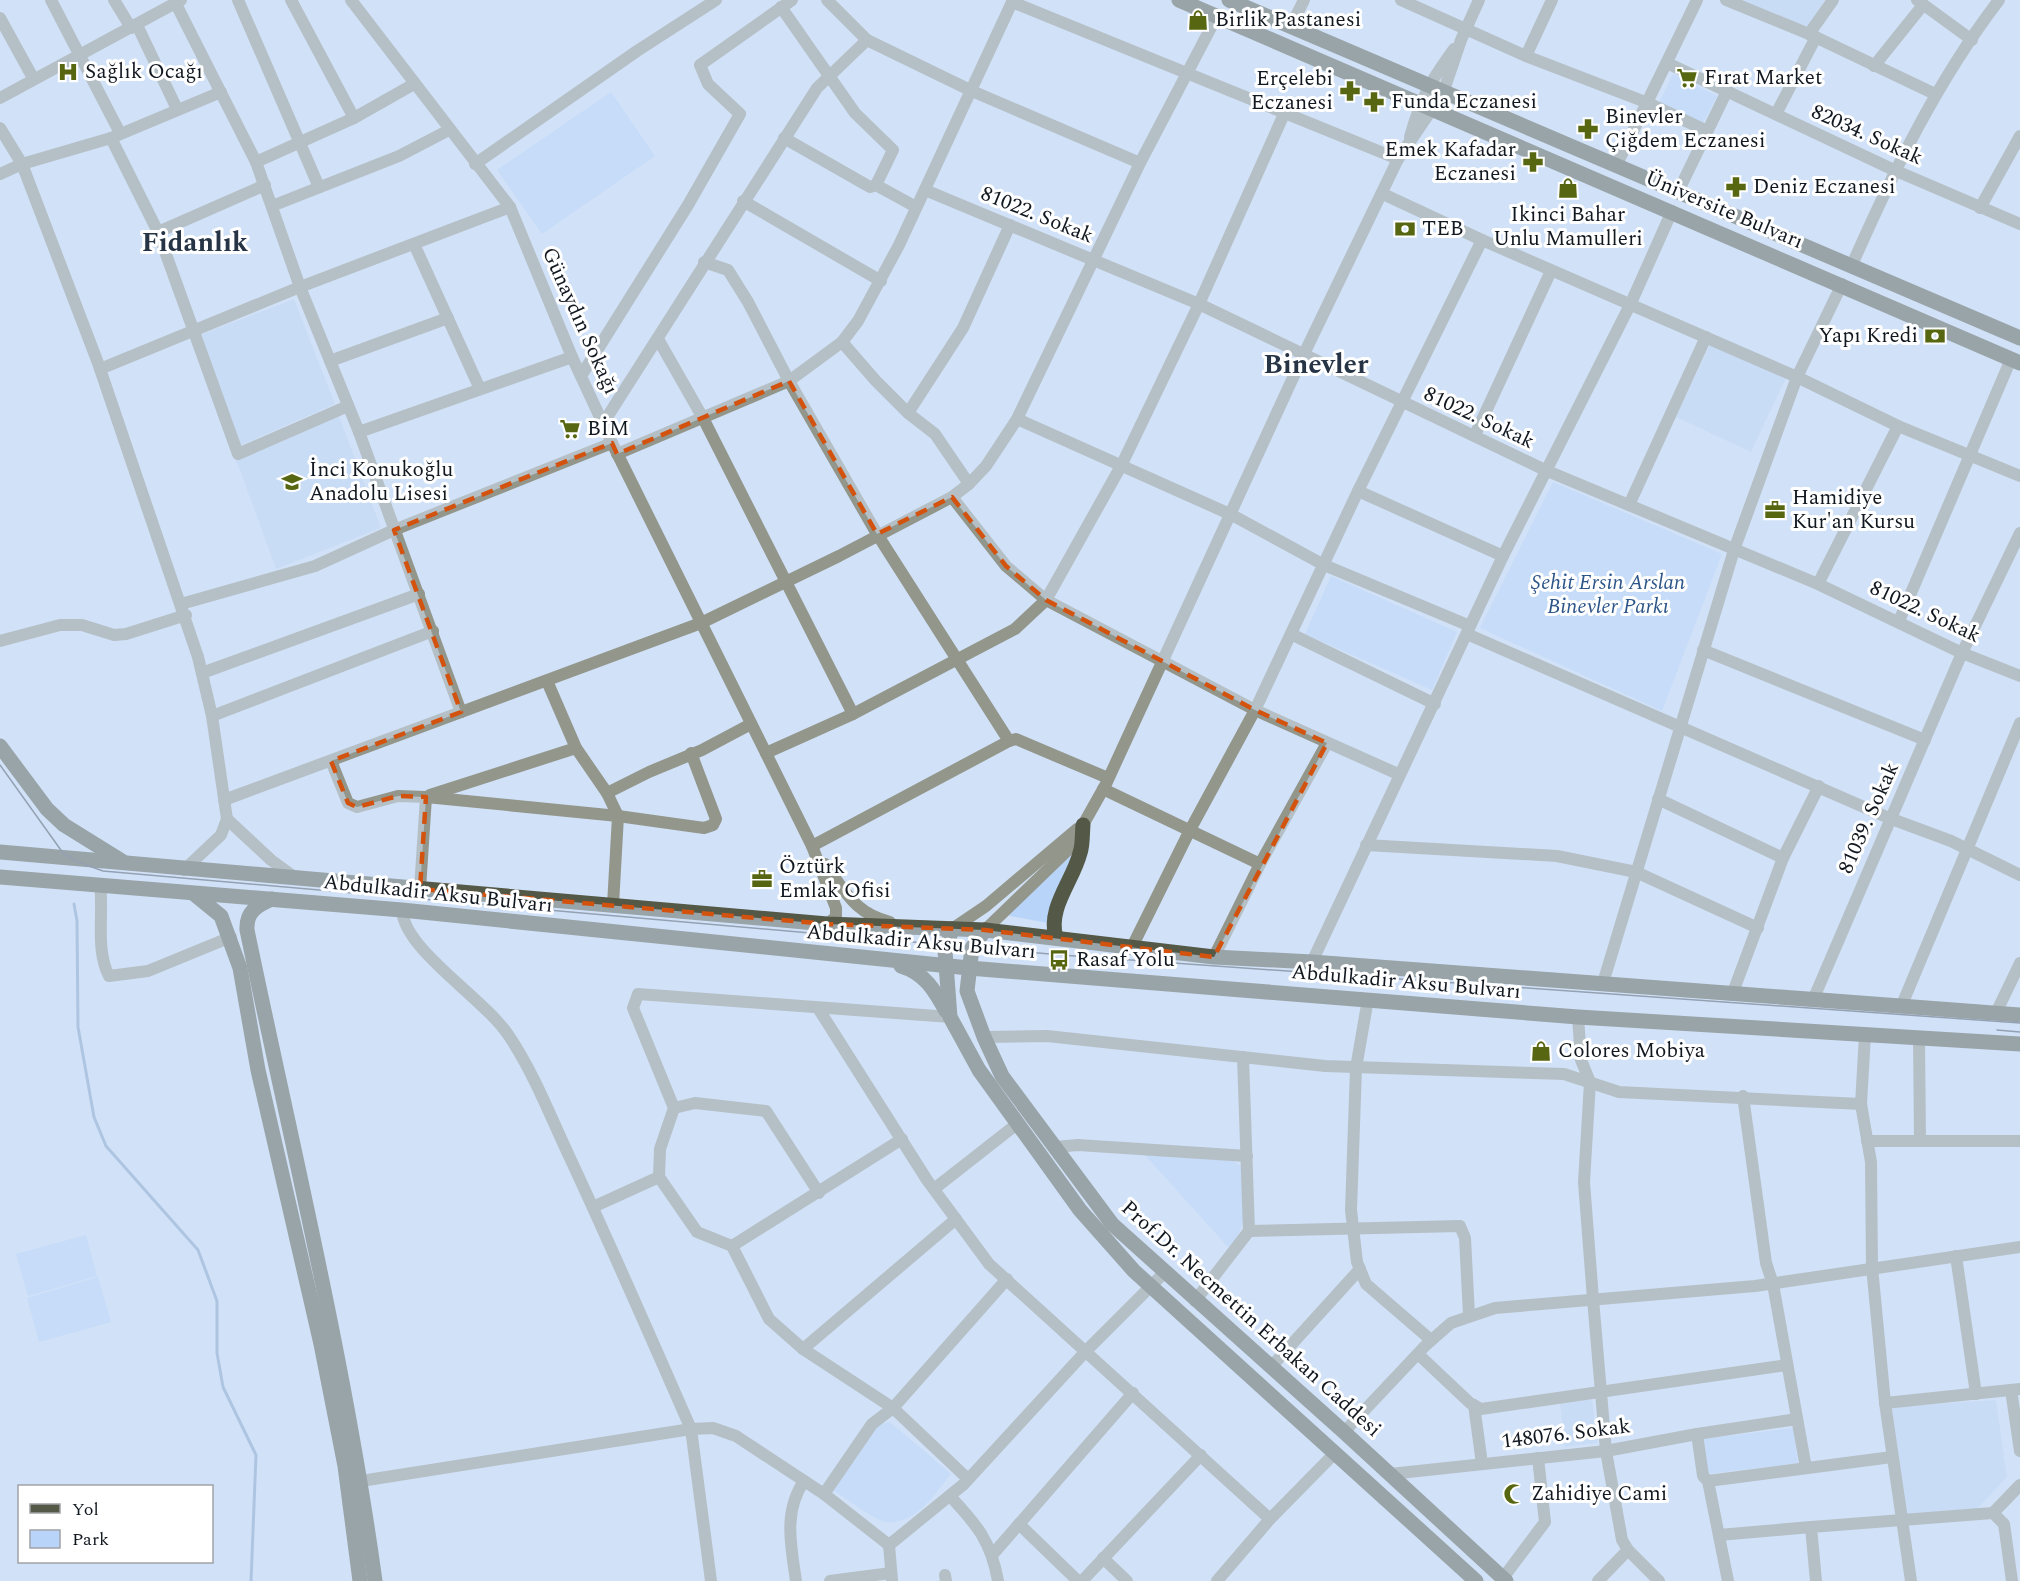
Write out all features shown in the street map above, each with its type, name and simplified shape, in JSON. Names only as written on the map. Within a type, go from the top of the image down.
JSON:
[{"type":"main road","name":"Üniversite Bulvarı","points":[[1179,0],[1842,284],[2015,361]]},
{"type":"main road","name":"Üniversite Bulvarı","points":[[1229,0],[2020,338]]},
{"type":"main road","points":[[0,746],[47,809],[64,825],[127,864]]},
{"type":"main road","points":[[1056,938],[1053,928],[1057,909],[1080,853],[1083,825]]},
{"type":"main road","points":[[0,852],[184,870],[293,876],[827,924],[986,930],[1131,949],[1214,957],[1312,962],[2020,1015]]},
{"type":"main road","name":"Abdulkadir Aksu Bulvarı","points":[[0,877],[402,910],[969,968],[1578,1017],[2020,1044]]},
{"type":"main road","points":[[194,894],[212,905],[229,932],[323,1355],[345,1466],[360,1581]]},
{"type":"main road","points":[[274,899],[252,910],[246,920],[362,1481],[375,1581]]},
{"type":"main road","points":[[229,932],[235,919],[246,920]]},
{"type":"main road","name":"Prof.Dr. Necmettin Erbakan Caddesi","points":[[952,929],[946,945],[944,965],[950,1017],[979,1070],[1080,1210],[1134,1270],[1476,1581]]},
{"type":"main road","name":"Prof.Dr. Necmettin Erbakan Caddesi","points":[[986,930],[972,948],[967,992],[984,1037],[1002,1076],[1112,1224],[1164,1273],[1272,1366],[1505,1580]]},
{"type":"main road","points":[[881,960],[919,974],[930,984],[950,1017]]},
{"type":"street","points":[[51,0],[80,52],[158,232],[195,328],[238,453],[348,406]]},
{"type":"street","points":[[114,0],[134,26],[177,109]]},
{"type":"street","points":[[238,0],[319,187]]},
{"type":"street","points":[[291,0],[354,118]]},
{"type":"street","name":"Günaydın Sokağı","points":[[351,0],[510,207],[572,357],[604,422],[614,448],[812,846]]},
{"type":"street","points":[[475,164],[637,51],[716,0]]},
{"type":"street","points":[[827,0],[867,40],[972,91],[1140,163]]},
{"type":"street","points":[[1292,26],[1304,0]]},
{"type":"street","points":[[1402,0],[1467,27],[1526,56],[1648,103],[1707,131]]},
{"type":"street","points":[[986,930],[1070,848],[1106,783],[1232,515],[1303,356],[1398,159],[1443,93],[1461,40],[1479,0]]},
{"type":"street","points":[[1526,56],[1552,0]]},
{"type":"street","points":[[1616,166],[1697,0]]},
{"type":"street","points":[[1726,0],[1812,36],[1935,94]]},
{"type":"street","points":[[1776,114],[1812,36],[1833,0]]},
{"type":"street","points":[[1852,265],[1894,170],[1935,94],[1999,0]]},
{"type":"street","points":[[0,98],[80,52],[134,26],[177,1],[256,162],[300,286],[358,432],[461,712]]},
{"type":"street","points":[[0,641],[60,625],[82,625],[114,635],[126,634],[183,610],[315,566],[394,530],[614,448],[703,418],[789,381],[842,342],[858,321],[925,190],[1012,1],[1185,74],[1398,159]]},
{"type":"street","points":[[1874,66],[1920,2],[1972,40]]},
{"type":"street","points":[[581,376],[688,205],[740,114],[708,84],[700,65],[786,4],[827,76],[855,113],[893,150],[876,185],[870,187],[784,138]]},
{"type":"street","points":[[224,800],[701,623],[952,497],[969,484],[986,466],[1017,418],[1140,163],[1217,16]]},
{"type":"street","points":[[0,18],[33,78]]},
{"type":"street","points":[[604,422],[784,138],[827,76],[867,40]]},
{"type":"street","points":[[1409,144],[1427,85],[1461,40]]},
{"type":"street","name":"82034. Sokak","points":[[1667,63],[1726,93],[1894,170],[2020,224]]},
{"type":"street","points":[[256,162],[354,118],[414,84]]},
{"type":"street","points":[[0,174],[22,164],[115,136],[221,92]]},
{"type":"street","points":[[1678,192],[1726,93]]},
{"type":"street","points":[[766,753],[853,714],[1015,629],[1046,600],[1121,466],[1199,304],[1284,114]]},
{"type":"street","points":[[0,129],[22,164],[100,369],[183,610],[202,674],[212,716],[227,819],[221,835],[184,870]]},
{"type":"street","points":[[272,206],[399,156],[449,130]]},
{"type":"street","points":[[1980,208],[2020,136]]},
{"type":"street","points":[[158,232],[265,185]]},
{"type":"street","points":[[876,185],[916,207]]},
{"type":"street","name":"81022. Sokak","points":[[925,190],[1199,304],[1401,404],[1475,435],[1545,470],[1818,584],[1962,653],[2020,675]]},
{"type":"street","points":[[1383,194],[1551,271],[1631,303],[1797,377],[1898,426],[2020,476]]},
{"type":"street","points":[[743,201],[880,281]]},
{"type":"street","points":[[100,369],[300,286],[510,207]]},
{"type":"street","points":[[1312,962],[1398,774],[1435,704],[1545,470],[1631,303],[1672,211]]},
{"type":"street","points":[[908,413],[963,328],[1010,225]]},
{"type":"street","points":[[1131,949],[1190,830],[1255,710],[1358,491],[1482,240]]},
{"type":"street","points":[[414,244],[480,389]]},
{"type":"street","points":[[704,262],[728,270],[877,534],[955,660],[1009,741]]},
{"type":"street","points":[[1475,435],[1551,271]]},
{"type":"street","points":[[1603,983],[1678,728],[1734,550],[1797,377],[1842,284]]},
{"type":"street","points":[[330,361],[448,318]]},
{"type":"street","points":[[1629,505],[1706,337]]},
{"type":"street","points":[[658,339],[703,418],[853,714]]},
{"type":"street","points":[[842,342],[908,413],[935,434],[969,484]]},
{"type":"street","points":[[358,432],[572,357]]},
{"type":"street","points":[[1899,621],[1968,454],[2015,361]]},
{"type":"street","points":[[1017,418],[1232,515],[1324,565],[1678,728],[1819,786],[1889,818],[1930,832],[2020,875]]},
{"type":"street","points":[[1818,584],[1898,426]]},
{"type":"street","points":[[1358,491],[1503,556]]},
{"type":"street","points":[[952,497],[1006,566],[1046,600],[1255,710],[1398,774]]},
{"type":"street","name":"81039. Sokak","points":[[1813,1000],[1889,818],[1962,653],[2020,533]]},
{"type":"street","points":[[202,674],[419,594]]},
{"type":"street","points":[[212,716],[433,631]]},
{"type":"street","points":[[1291,634],[1435,704]]},
{"type":"street","points":[[1703,650],[1925,740]]},
{"type":"street","points":[[547,681],[576,748],[607,793],[618,816],[613,905]]},
{"type":"street","points":[[1901,1007],[2020,723]]},
{"type":"street","points":[[607,793],[691,753],[702,750],[751,724]]},
{"type":"street","points":[[812,846],[1009,741],[1016,740],[1106,783],[1190,830],[1260,864]]},
{"type":"street","points":[[1214,957],[1260,864],[1327,743]]},
{"type":"street","points":[[426,797],[576,748]]},
{"type":"street","points":[[331,761],[348,803],[357,807],[398,796],[426,797],[618,816],[704,828],[713,825],[716,819],[691,753]]},
{"type":"street","points":[[1732,995],[1783,858],[1819,786]]},
{"type":"street","points":[[420,889],[426,797]]},
{"type":"street","points":[[1658,799],[1783,858]]},
{"type":"street","points":[[227,819],[271,860],[293,876]]},
{"type":"street","points":[[952,929],[986,906],[1083,825]]},
{"type":"street","points":[[1366,845],[1557,856],[1636,872],[1758,928]]},
{"type":"street","points":[[812,846],[836,908],[836,917],[827,924]]},
{"type":"street","points":[[812,846],[854,906],[874,918],[908,927]]},
{"type":"street","points":[[100,884],[103,906],[102,954],[109,976],[148,971],[229,932]]},
{"type":"street","points":[[402,910],[405,928],[417,945],[481,1001],[508,1034],[593,1207],[692,1429],[711,1581]]},
{"type":"street","points":[[1996,1013],[2020,963]]},
{"type":"street","points":[[950,1017],[638,994],[633,1008],[674,1108],[660,1149],[659,1177],[697,1232],[732,1246],[769,1319],[803,1349],[893,1408],[968,1479]]},
{"type":"street","points":[[1368,999],[1356,1068],[1351,1210],[1360,1269],[1366,1284],[1431,1340]]},
{"type":"street","points":[[818,1008],[934,1189],[989,1264],[1270,1519]]},
{"type":"street","points":[[1578,1017],[1581,1060],[1590,1082],[1584,1182],[1606,1451],[1622,1540],[1628,1550],[1659,1581]]},
{"type":"street","points":[[1865,1035],[1861,1104],[1871,1162],[1872,1267],[1885,1403],[1911,1581]]},
{"type":"street","points":[[984,1037],[1047,1036],[1356,1068],[1564,1074],[1619,1092],[1743,1096],[1861,1104]]},
{"type":"street","points":[[1919,1038],[1920,1141]]},
{"type":"street","points":[[1195,1300],[1249,1231],[1243,1058]]},
{"type":"street","points":[[1743,1096],[1766,1263],[1773,1284],[1806,1468]]},
{"type":"street","points":[[674,1108],[695,1103],[766,1111],[819,1193]]},
{"type":"street","points":[[934,1189],[1017,1124]]},
{"type":"street","points":[[732,1246],[902,1139]]},
{"type":"street","points":[[1867,1141],[2020,1141]]},
{"type":"street","points":[[1055,1147],[1078,1145],[1247,1156]]},
{"type":"street","points":[[593,1207],[659,1177]]},
{"type":"street","points":[[803,1349],[956,1219]]},
{"type":"street","points":[[1249,1231],[1460,1226],[1465,1238],[1469,1315]]},
{"type":"street","points":[[1344,1432],[1431,1340],[1451,1323],[1469,1315],[1495,1308],[1773,1284],[1872,1267],[2020,1247]]},
{"type":"street","points":[[1956,1256],[1976,1394]]},
{"type":"street","points":[[1272,1366],[1360,1269]]},
{"type":"street","points":[[889,1545],[968,1479],[1086,1351],[1164,1273]]},
{"type":"street","points":[[824,1494],[872,1424],[893,1408],[1007,1279]]},
{"type":"street","points":[[1418,1354],[1474,1405],[1481,1408],[1787,1365]]},
{"type":"street","points":[[1885,1403],[2016,1389],[2020,1452]]},
{"type":"street","points":[[993,1554],[1133,1393]]},
{"type":"street","points":[[1474,1405],[1482,1464]]},
{"type":"street","name":"148076. Sokak","points":[[1390,1474],[1606,1451],[1797,1419]]},
{"type":"street","points":[[362,1481],[692,1429],[713,1428],[736,1436],[824,1494],[889,1545],[891,1577],[830,1581]]},
{"type":"street","points":[[1697,1434],[1704,1476],[1708,1481],[1728,1581]]},
{"type":"street","points":[[1217,1581],[1270,1519],[1335,1453]]},
{"type":"street","points":[[1019,1524],[1080,1581],[1201,1455]]},
{"type":"street","points":[[1505,1580],[1545,1521],[1538,1458]]},
{"type":"street","points":[[1708,1481],[1892,1458]]},
{"type":"street","points":[[796,1581],[789,1518],[796,1493],[804,1481]]},
{"type":"street","points":[[1719,1535],[1993,1513],[2020,1485]]},
{"type":"street","points":[[950,1496],[981,1530],[993,1554],[998,1581]]},
{"type":"street","points":[[1993,1513],[2004,1524],[2012,1581]]},
{"type":"street","points":[[1810,1527],[1816,1581]]},
{"type":"street","points":[[1598,1581],[1628,1550]]},
{"type":"street","points":[[1103,1558],[1127,1581]]},
{"type":"highlighted area","points":[[789,381],[877,534],[952,497],[1006,566],[1046,600],[1255,710],[1327,743],[1214,957],[985,930],[827,924],[420,889],[426,797],[398,796],[357,807],[348,803],[331,761],[461,712],[394,530],[612,443],[617,454]]},
{"type":"shaded area","points":[[1740,0],[1825,0],[1807,28]]},
{"type":"shaded area","points":[[294,299],[335,404],[241,445],[200,335]]},
{"type":"shaded area","points":[[1711,343],[1786,378],[1751,452],[1676,417]]},
{"type":"shaded area","points":[[339,416],[381,528],[276,569],[236,460]]},
{"type":"shaded area","points":[[1592,1399],[1597,1443],[1565,1447],[1560,1404]]},
{"type":"shaded area","points":[[1996,1400],[2007,1477],[1976,1510],[1908,1517],[1904,1512],[1891,1407]]},
{"type":"green space","points":[[1673,74],[1717,96],[1701,127],[1658,105]]},
{"type":"green space","points":[[611,92],[655,156],[542,234],[497,170]]},
{"type":"green space","name":"Şehit Ersin Arslan Binevler Parkı","points":[[1553,482],[1722,554],[1662,711],[1480,628]]},
{"type":"green space","points":[[1331,576],[1457,632],[1432,690],[1305,634]]},
{"type":"green space","points":[[1077,848],[1048,923],[1010,916],[1009,914]]},
{"type":"green space","points":[[1144,1154],[1233,1161],[1242,1167],[1243,1221],[1236,1239],[1228,1247]]},
{"type":"green space","points":[[86,1235],[97,1276],[28,1296],[16,1254]]},
{"type":"green space","points":[[98,1277],[111,1322],[39,1342],[27,1298]]},
{"type":"green space","points":[[890,1422],[951,1474],[924,1506],[916,1513],[897,1522],[882,1521],[834,1491],[875,1425]]},
{"type":"green space","points":[[1793,1428],[1798,1463],[1708,1474],[1704,1439]]},
{"type":"waterway","points":[[74,904],[77,921],[78,1027],[94,1117],[106,1146],[198,1250],[217,1301],[217,1353],[223,1387],[256,1455],[251,1581]]},
{"type":"tram line","points":[[0,765],[63,853],[78,862],[103,871],[1061,955],[2020,1023]]},
{"type":"tram line","points":[[1997,1030],[2020,1032]]},
{"type":"place","name":"Birlik Pastanesi","points":[[1198,20]]},
{"type":"place","name":"Sağlık Ocağı","points":[[68,72]]},
{"type":"place","name":"Fırat Market","points":[[1687,78]]},
{"type":"place","name":"Erçelebi Eczanesi","points":[[1350,91]]},
{"type":"place","name":"Funda Eczanesi","points":[[1374,102]]},
{"type":"place","name":"Binevler Çiğdem Eczanesi","points":[[1588,129]]},
{"type":"place","name":"Emek Kafadar Eczanesi","points":[[1533,162]]},
{"type":"place","name":"Deniz Eczanesi","points":[[1736,187]]},
{"type":"place","name":"Ikinci Bahar Unlu Mamulleri","points":[[1568,188]]},
{"type":"place","name":"TEB","points":[[1405,229]]},
{"type":"place","name":"Yapı Kredi","points":[[1935,336]]},
{"type":"place","name":"BİM","points":[[570,429]]},
{"type":"place","name":"İnci Konukoğlu Anadolu Lisesi","points":[[292,482]]},
{"type":"place","name":"Hamidiye Kur'an Kursu","points":[[1775,510]]},
{"type":"place","name":"Öztürk Emlak Ofisi","points":[[762,879]]},
{"type":"place","name":"Rasaf Yolu","points":[[1059,960]]},
{"type":"place","name":"Colores Mobiya","points":[[1541,1051]]},
{"type":"place","name":"Zahidiye Cami","points":[[1514,1494]]},
{"type":"district","name":"Fidanlık","points":[[195,243]]},
{"type":"district","name":"Binevler","points":[[1316,365]]}]
